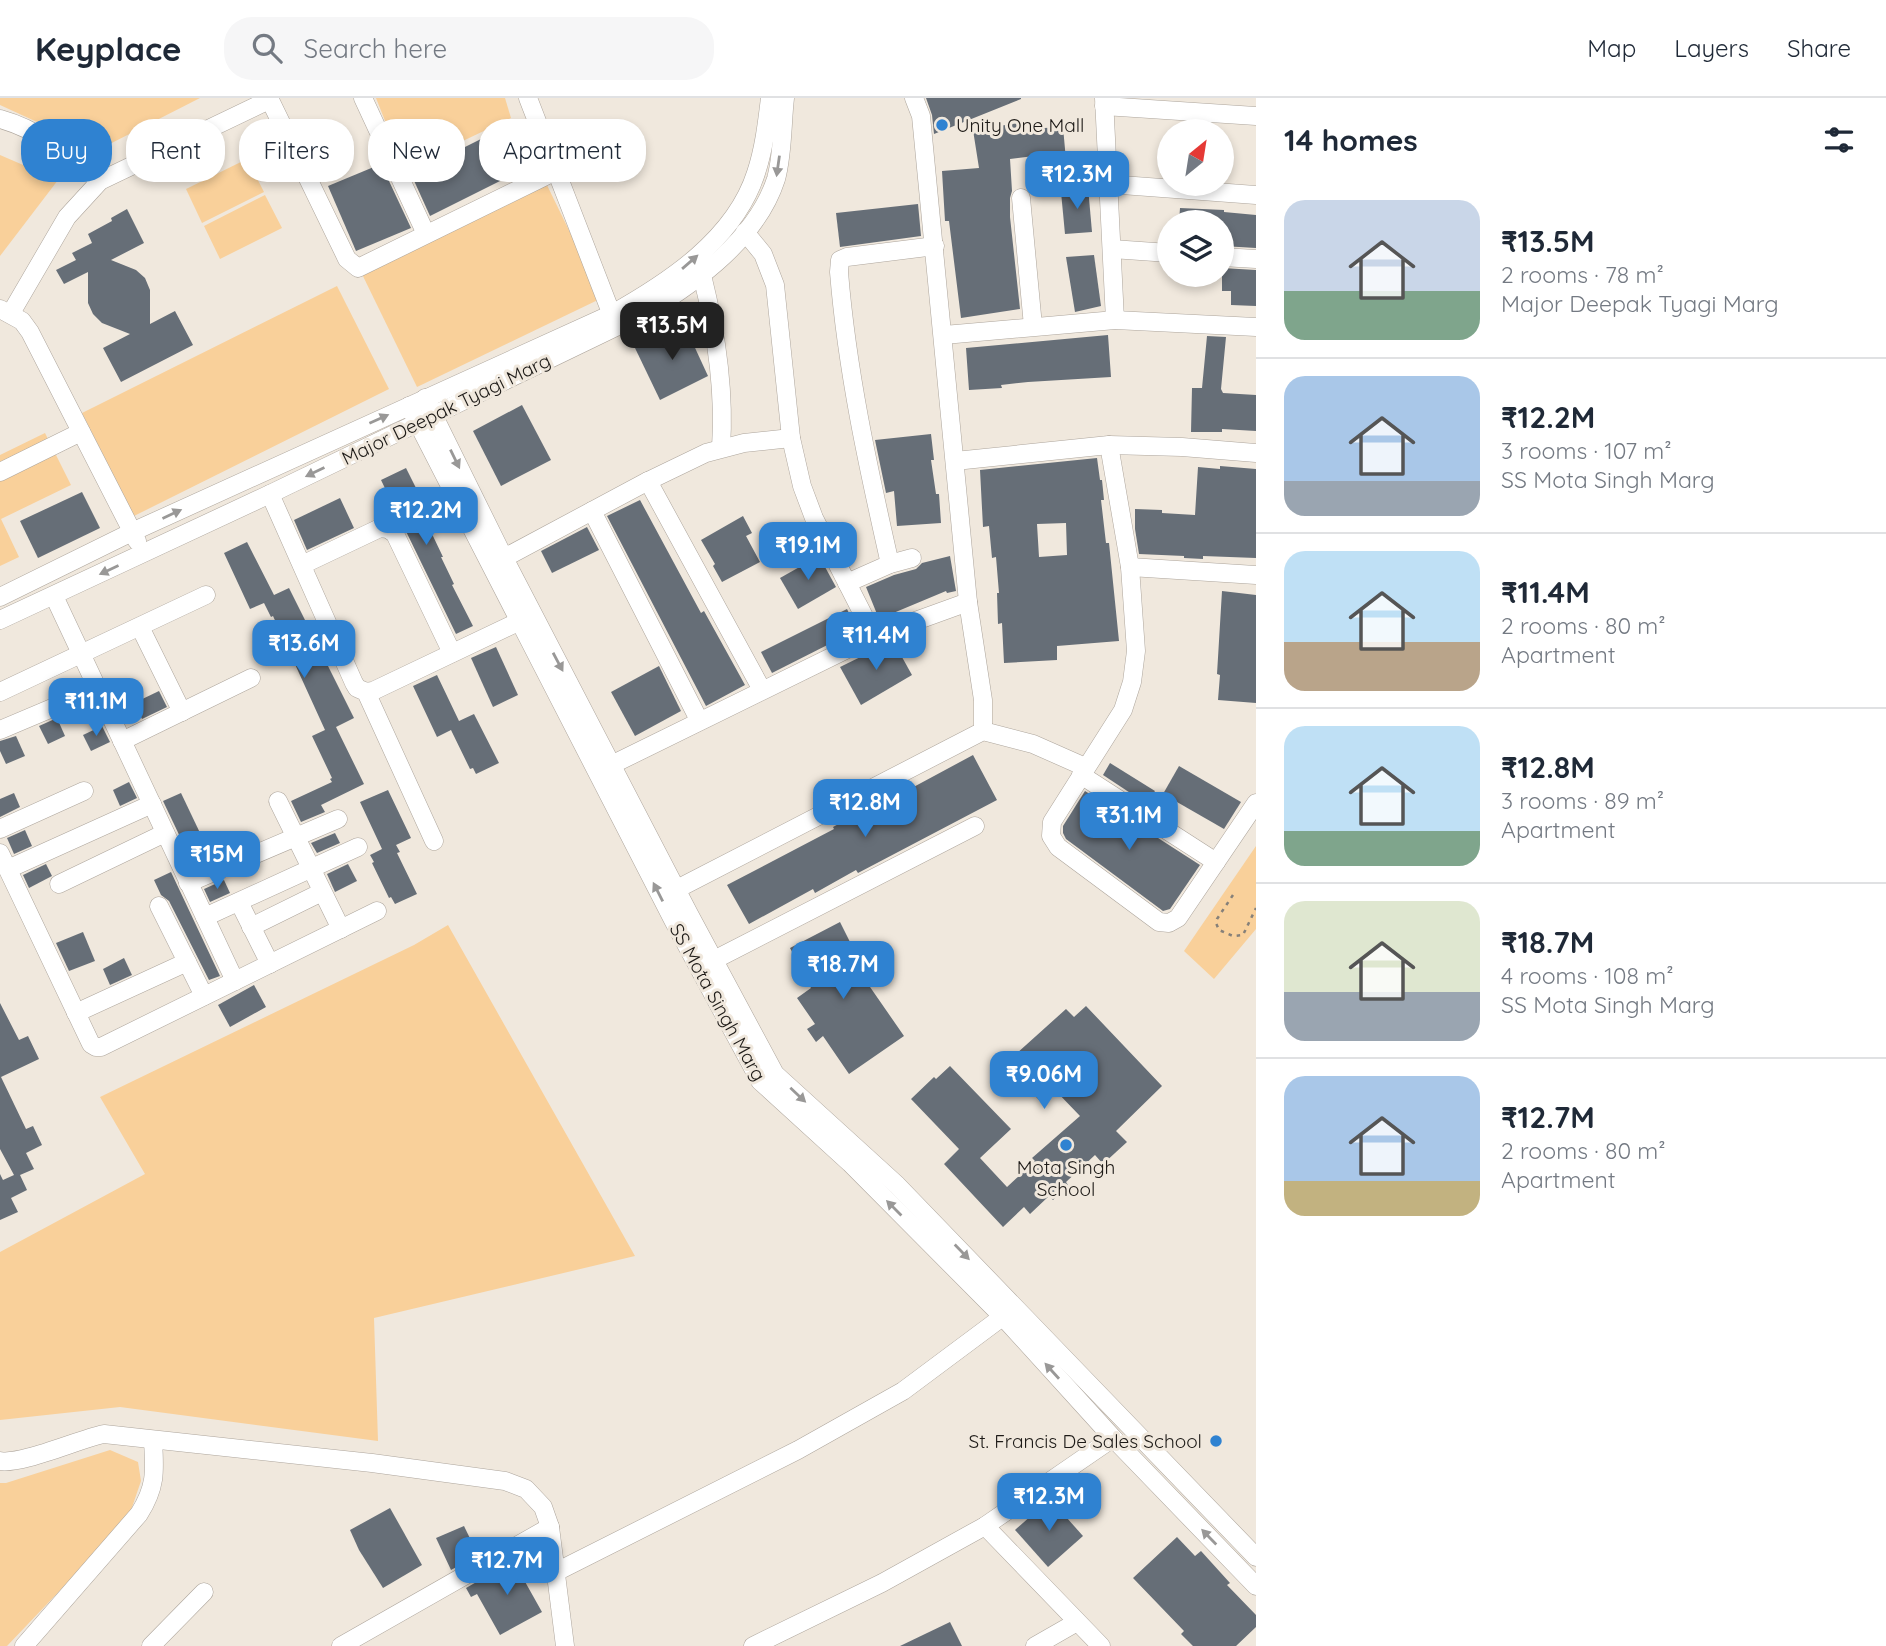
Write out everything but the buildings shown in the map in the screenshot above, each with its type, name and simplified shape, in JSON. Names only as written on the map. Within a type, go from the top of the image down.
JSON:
[{"type":"street","points":[[363,98],[426,234]]},
{"type":"street","points":[[528,98],[536,119]]},
{"type":"street","name":"Major Deepak Tyagi Marg","points":[[0,620],[270,494],[416,409],[433,414],[614,320],[685,267],[733,217],[750,190],[756,174],[766,131],[769,98]]},
{"type":"street","name":"Major Deepak Tyagi Marg","points":[[0,597],[132,532],[614,320],[647,312],[702,275],[745,232],[762,207],[776,177],[785,98]]},
{"type":"street","points":[[914,98],[921,116],[968,602],[983,700],[983,731]]},
{"type":"street","points":[[112,175],[269,99],[349,263],[362,268],[533,182]]},
{"type":"street","points":[[1115,320],[1104,102],[1256,116]]},
{"type":"street","points":[[0,119],[21,126]]},
{"type":"street","points":[[99,182],[67,217],[6,311],[22,321],[30,332],[143,554]]},
{"type":"street","points":[[560,182],[614,320]]},
{"type":"street","points":[[1108,184],[1256,195]]},
{"type":"street","points":[[1021,198],[1033,326]]},
{"type":"street","points":[[745,232],[763,254],[775,285],[791,438],[802,486],[814,518],[874,636]]},
{"type":"street","points":[[890,564],[851,381],[839,272],[841,260],[847,257],[935,246]]},
{"type":"street","points":[[1112,249],[1157,252]]},
{"type":"street","points":[[1234,258],[1256,259]]},
{"type":"street","points":[[702,275],[715,325],[723,423],[721,448]]},
{"type":"street","points":[[944,335],[1115,320],[1256,327]]},
{"type":"street","name":"SS Mota Singh Marg","points":[[416,409],[518,622],[677,889],[775,1074],[897,1185],[1010,1312],[1113,1438],[1256,1586]]},
{"type":"street","name":"SS Mota Singh Marg","points":[[433,414],[604,768],[760,1081],[1010,1312],[1167,1464],[1255,1556]]},
{"type":"street","points":[[0,472],[80,432]]},
{"type":"street","points":[[504,558],[689,460],[721,448],[791,438]]},
{"type":"street","points":[[954,461],[1109,444],[1256,453]]},
{"type":"street","points":[[1109,444],[1130,567],[1136,650],[1132,682],[1123,710],[1052,822],[1051,836],[1058,847],[1159,922],[1169,923],[1178,918],[1256,803]]},
{"type":"street","points":[[648,481],[762,690]]},
{"type":"street","points":[[270,494],[354,683],[357,688],[366,692],[434,841]]},
{"type":"street","points":[[592,511],[699,720]]},
{"type":"street","points":[[302,565],[380,528],[388,529],[395,534],[452,653]]},
{"type":"street","points":[[847,583],[890,564],[912,558]]},
{"type":"street","points":[[1130,567],[1256,575]]},
{"type":"street","points":[[0,692],[205,595]]},
{"type":"street","points":[[54,596],[234,981]]},
{"type":"street","points":[[604,768],[874,636],[968,602]]},
{"type":"street","points":[[366,692],[518,622]]},
{"type":"street","points":[[140,627],[182,712]]},
{"type":"street","points":[[122,741],[251,678]]},
{"type":"street","points":[[0,730],[97,689]]},
{"type":"street","points":[[677,889],[983,731],[1033,744],[1083,771],[1216,862]]},
{"type":"street","points":[[0,829],[84,791]]},
{"type":"street","points":[[278,801],[341,929]]},
{"type":"street","points":[[152,804],[4,861],[91,1044],[96,1047],[101,1047],[377,911]]},
{"type":"street","points":[[188,883],[338,819]]},
{"type":"street","points":[[714,960],[975,826]]},
{"type":"street","points":[[59,884],[165,833]]},
{"type":"street","points":[[205,918],[358,847]]},
{"type":"street","points":[[251,927],[322,892]]},
{"type":"street","points":[[239,902],[270,964]]},
{"type":"street","points":[[159,906],[204,996]]},
{"type":"street","points":[[76,1013],[187,962]]},
{"type":"street","points":[[556,1572],[810,1444],[903,1391],[1010,1312]]},
{"type":"street","points":[[0,1461],[21,1459],[80,1439],[104,1434],[372,1463],[505,1481],[526,1489],[543,1507],[550,1527],[565,1646]]},
{"type":"street","points":[[753,1646],[882,1583],[985,1526],[1113,1438]]},
{"type":"street","points":[[24,1646],[139,1514],[150,1497],[155,1474],[153,1441]]},
{"type":"street","points":[[1150,1476],[1167,1464]]},
{"type":"street","points":[[985,1526],[1101,1646]]},
{"type":"street","points":[[343,1646],[550,1527]]},
{"type":"street","points":[[1240,1569],[1255,1556]]},
{"type":"street","points":[[150,1646],[204,1592]]},
{"type":"street","points":[[1035,1646],[1077,1622]]},
{"type":"path","points":[[1233,895],[1216,923],[1219,930],[1228,935],[1243,935],[1256,908]]},
{"type":"shaded area","points":[[0,98],[200,98],[159,119],[126,119],[126,136],[112,143],[112,119],[30,119],[0,105]]},
{"type":"shaded area","points":[[376,98],[505,98],[511,118],[479,119],[479,133],[465,140],[465,119],[384,119]]},
{"type":"shaded area","points":[[0,155],[21,164],[21,182],[56,182],[0,256]]},
{"type":"shaded area","points":[[239,163],[239,182],[259,182],[264,192],[202,223],[186,189],[200,182],[225,182],[225,170]]},
{"type":"shaded area","points":[[545,182],[602,298],[417,387],[360,270]]},
{"type":"shaded area","points":[[265,195],[282,228],[220,259],[204,226]]},
{"type":"shaded area","points":[[337,286],[389,389],[134,516],[82,413]]},
{"type":"shaded area","points":[[45,433],[71,485],[1,519],[19,557],[0,566],[0,455]]},
{"type":"shaded area","points":[[1256,846],[1256,929],[1214,979],[1184,951]]},
{"type":"shaded area","points":[[448,925],[635,1256],[374,1318],[378,1441],[120,1407],[0,1420],[0,1252],[145,1174],[100,1097],[414,945]]},
{"type":"shaded area","points":[[110,1450],[138,1462],[141,1481],[128,1519],[7,1646],[0,1646],[0,1483]]},
{"type":"place","name":"Unity One Mall","points":[[942,125]]},
{"type":"place","name":"Mota Singh School","points":[[1066,1145]]},
{"type":"place","name":"St. Francis De Sales School","points":[[1216,1441]]}]
